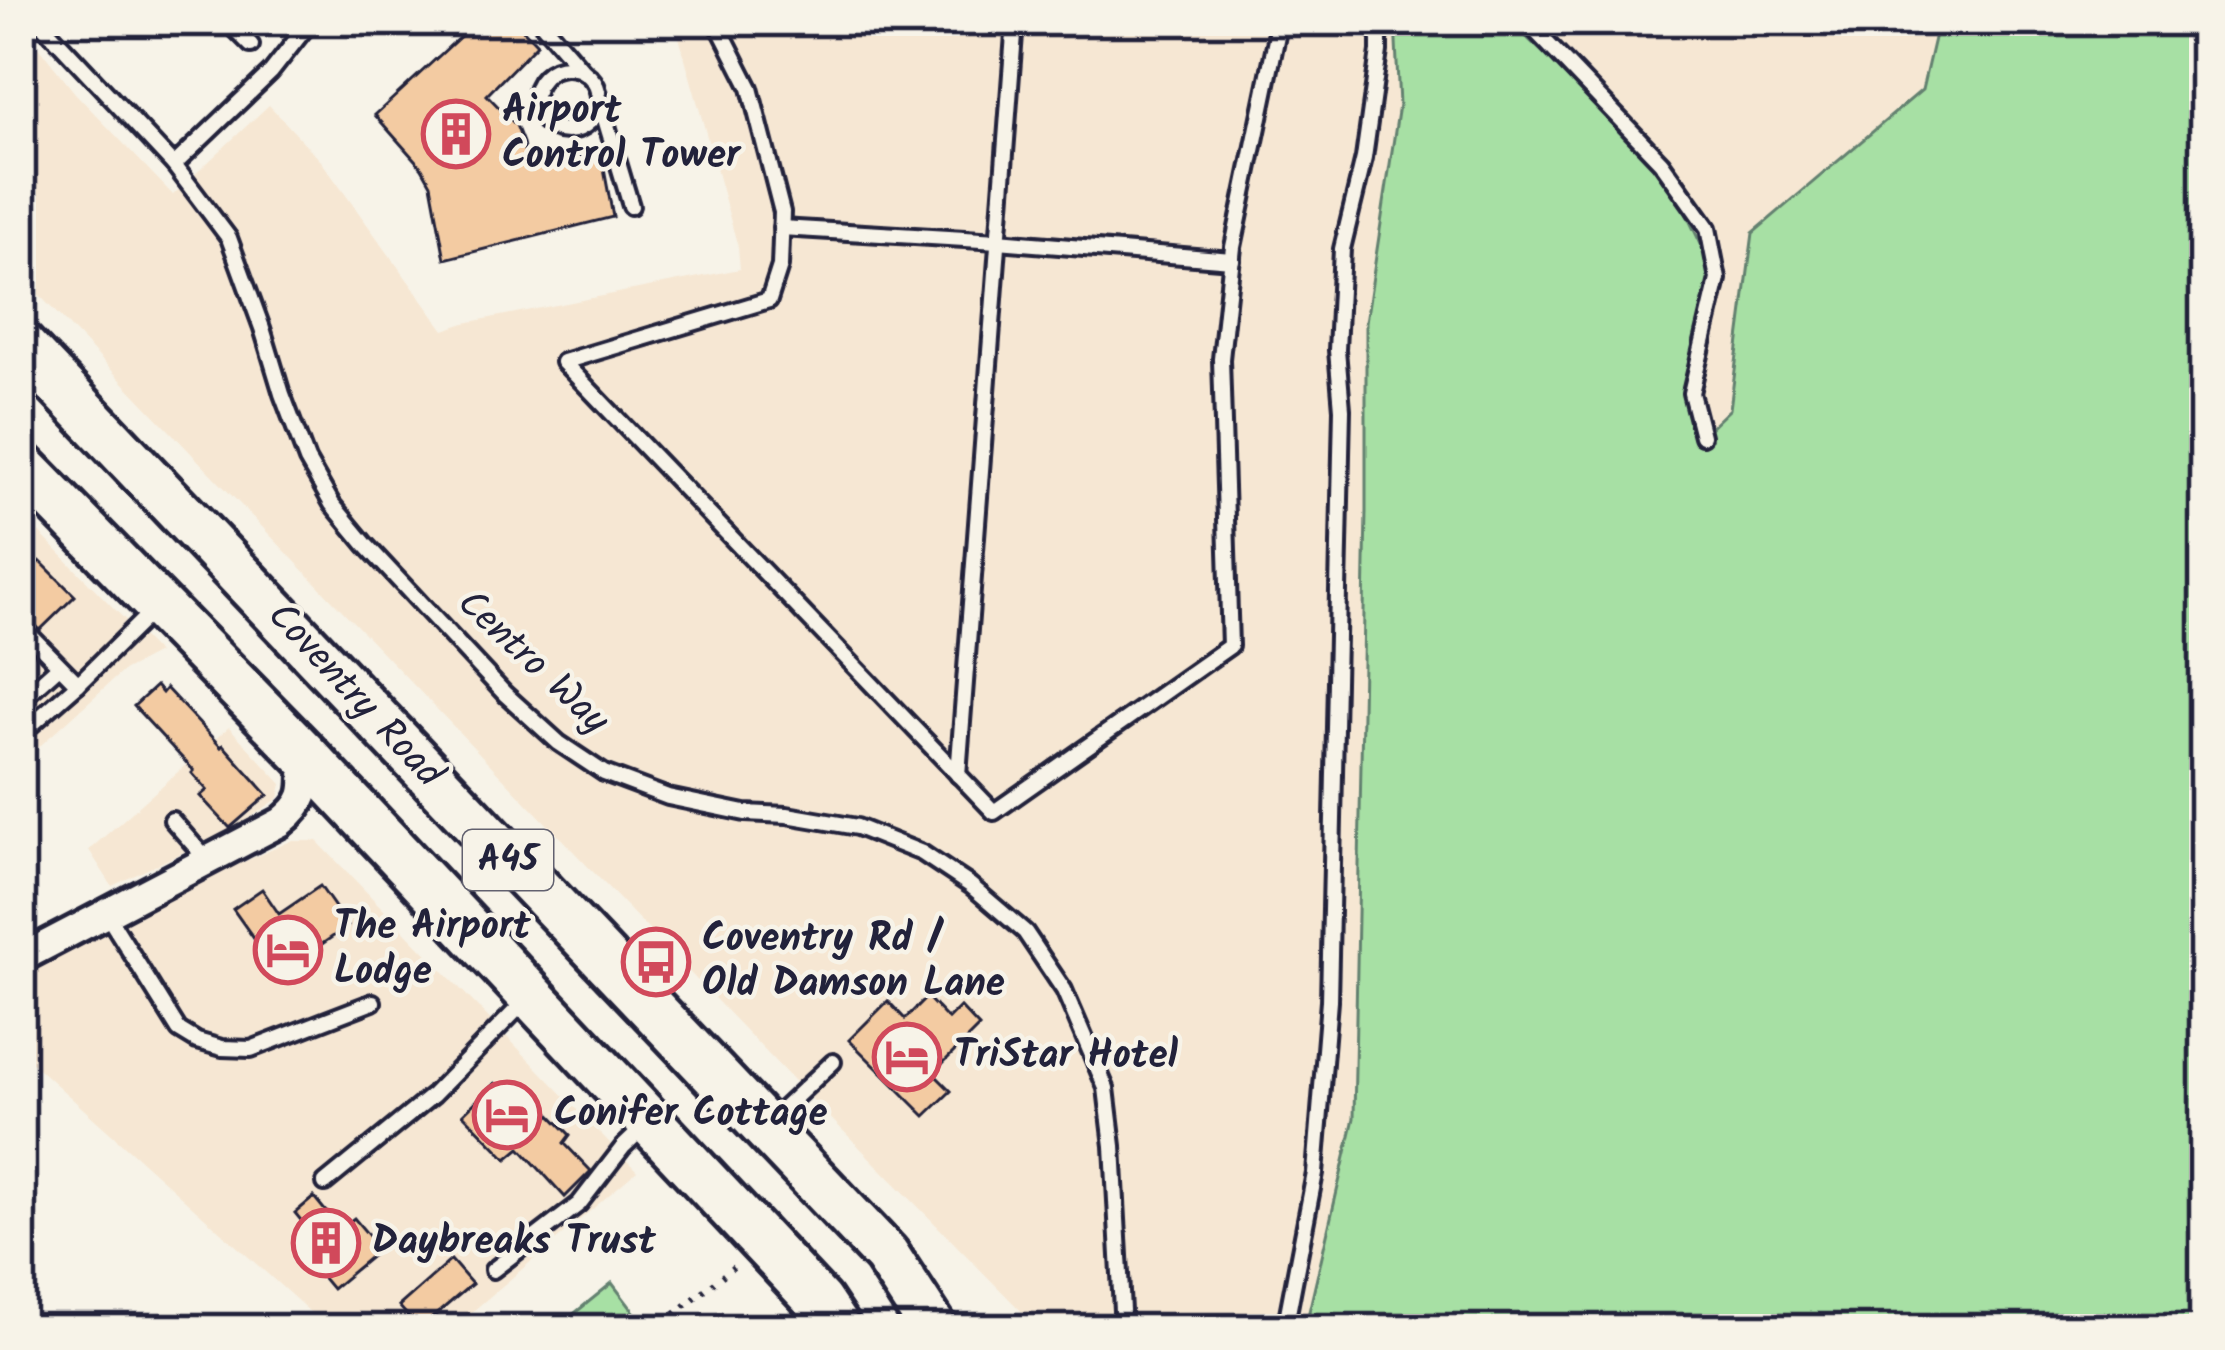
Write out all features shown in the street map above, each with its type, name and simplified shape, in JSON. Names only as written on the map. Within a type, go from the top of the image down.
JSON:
[{"type":"highway","name":"Coventry Road","points":[[21,345],[886,1255],[934,1329]]},
{"type":"highway","name":"Coventry Road","points":[[21,465],[304,754],[828,1316]]},
{"type":"street","points":[[21,958],[280,822],[297,809],[304,793],[304,754]]},
{"type":"lane","name":"Centro Way","points":[[39,21],[174,165],[229,238],[299,438],[332,504],[505,694],[559,743],[604,773],[668,797],[745,813],[857,827],[922,853],[970,885],[1025,932],[1064,990],[1106,1088],[1123,1329]]},
{"type":"lane","points":[[227,21],[251,45]]},
{"type":"lane","points":[[174,165],[271,72],[311,21]]},
{"type":"lane","points":[[540,21],[592,79],[631,206]]},
{"type":"lane","points":[[716,21],[750,88],[782,212],[780,266],[769,300],[563,362],[994,812],[1230,646],[1221,358],[1232,260],[1277,35],[1274,21]]},
{"type":"lane","points":[[958,775],[1015,21]]},
{"type":"lane","points":[[1285,1329],[1315,1173],[1327,1022],[1342,249],[1364,158],[1379,21]]},
{"type":"lane","points":[[1526,21],[1661,162],[1708,228],[1718,279],[1691,393],[1702,436]]},
{"type":"lane","points":[[584,71],[563,67],[544,76],[535,94],[538,115],[554,129],[575,130],[593,119],[599,98]]},
{"type":"lane","points":[[782,228],[1232,260]]},
{"type":"lane","points":[[21,734],[156,606]]},
{"type":"lane","points":[[21,626],[78,684]]},
{"type":"lane","points":[[21,700],[59,666]]},
{"type":"lane","points":[[172,820],[208,861]]},
{"type":"lane","points":[[106,913],[178,1030],[197,1041],[251,1049],[373,1002]]},
{"type":"lane","points":[[326,1184],[433,1095],[531,996]]},
{"type":"lane","points":[[764,1127],[833,1062]]},
{"type":"lane","points":[[494,1270],[579,1204],[623,1147],[649,1123]]},
{"type":"path","points":[[656,1329],[736,1265]]},
{"type":"shaded area","points":[[670,21],[2204,21],[2204,1329],[1039,1329],[793,1080],[21,276],[21,25],[75,93],[173,195],[269,105],[321,161],[444,330],[740,269],[738,247],[677,30]]},
{"type":"shaded area","points":[[21,514],[158,653],[123,671],[21,763]]},
{"type":"shaded area","points":[[229,727],[282,784],[279,798],[236,827],[112,886],[89,850]]},
{"type":"shaded area","points":[[291,841],[317,841],[637,1171],[452,1329],[329,1329],[21,1053],[21,975],[129,913]]},
{"type":"green space","points":[[1395,21],[1509,21],[1661,162],[1718,279],[1691,393],[1703,435],[1730,409],[1753,233],[1922,90],[1938,21],[2204,21],[2204,1329],[1305,1329],[1354,1118],[1366,322],[1399,105]]},
{"type":"green space","points":[[612,1283],[647,1329],[555,1329]]},
{"type":"building","name":"Airport Control Tower","points":[[477,21],[515,21],[537,44],[487,95],[516,125],[527,169],[601,153],[613,217],[445,259],[431,184],[375,115]]},
{"type":"building","points":[[40,561],[75,596],[40,630],[21,615],[21,579]]},
{"type":"building","points":[[156,686],[162,693],[166,688],[268,795],[230,828],[200,796],[207,790],[194,771],[134,706]]},
{"type":"building","name":"The Airport Lodge","points":[[320,886],[348,926],[279,974],[233,909],[262,889],[279,914]]},
{"type":"building","name":"TriStar Hotel","points":[[927,997],[948,1019],[960,1007],[979,1027],[933,1073],[951,1091],[925,1116],[849,1040],[888,1001],[905,1019]]},
{"type":"building","points":[[495,1083],[519,1107],[531,1095],[570,1135],[564,1143],[591,1171],[565,1197],[520,1148],[507,1159],[463,1114]]},
{"type":"building","name":"Daybreaks Trust","points":[[314,1197],[340,1229],[354,1218],[380,1249],[332,1289],[298,1248],[313,1235],[295,1213]]},
{"type":"building","points":[[451,1260],[472,1284],[419,1329],[399,1306]]},
{"type":"place","name":"Airport Control Tower","points":[[456,134]]},
{"type":"place","name":"The Airport Lodge","points":[[288,950]]},
{"type":"place","name":"Coventry Rd / Old Damson Lane","points":[[656,962]]},
{"type":"place","name":"TriStar Hotel","points":[[907,1057]]},
{"type":"place","name":"Conifer Cottage","points":[[507,1115]]},
{"type":"place","name":"Daybreaks Trust","points":[[326,1243]]}]
